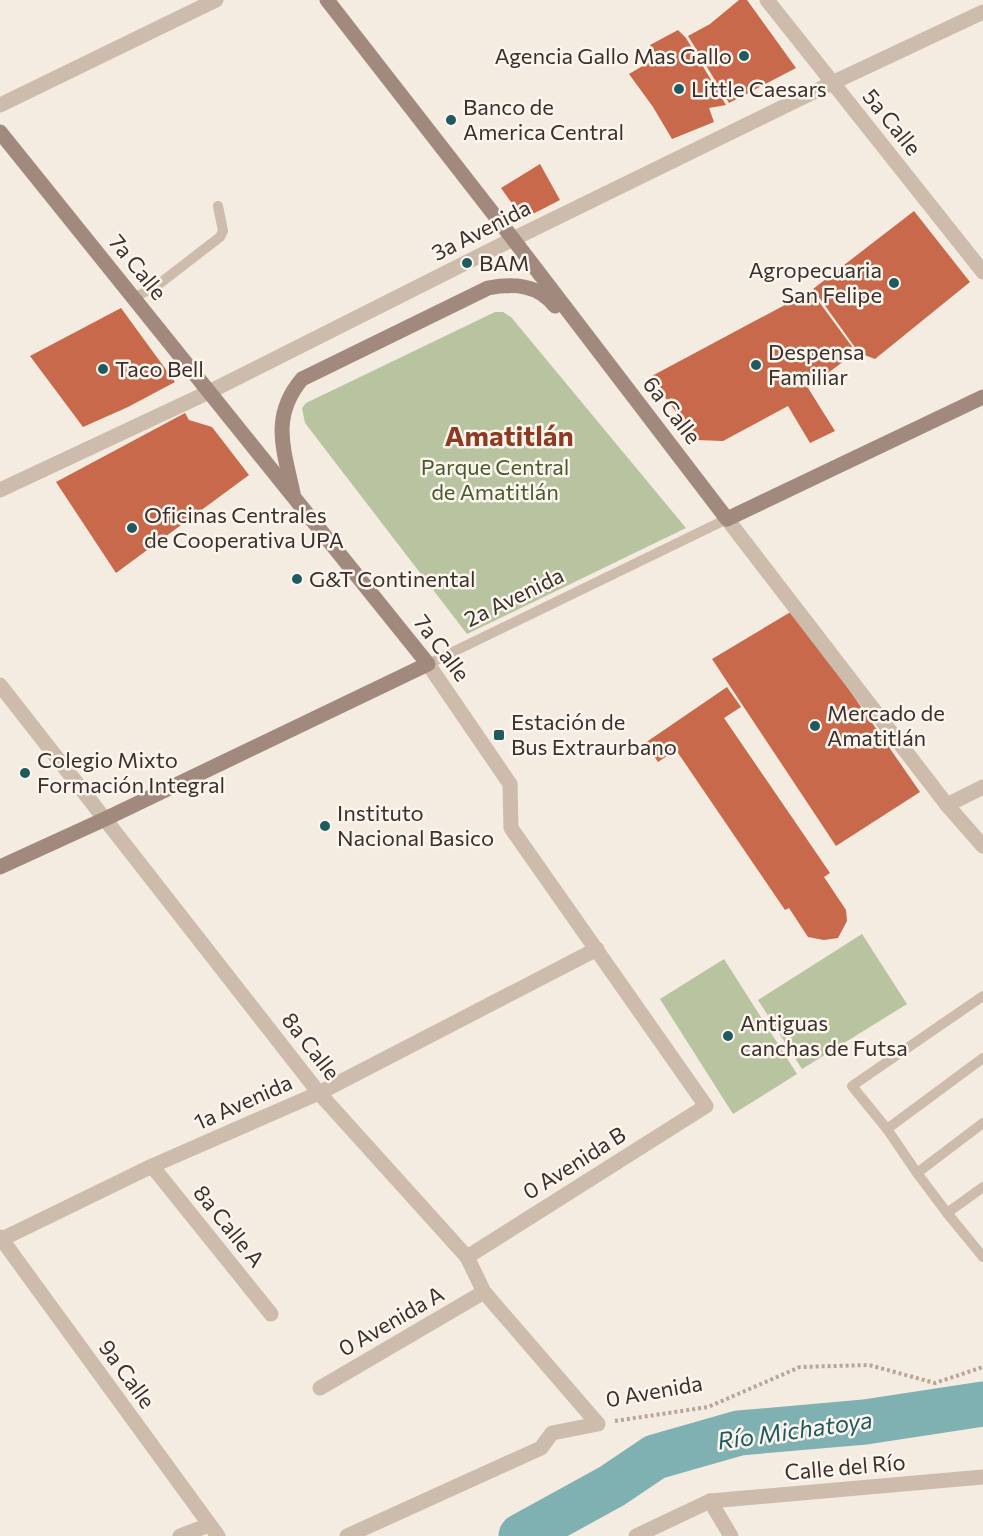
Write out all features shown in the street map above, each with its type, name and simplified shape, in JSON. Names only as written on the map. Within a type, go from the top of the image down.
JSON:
[{"type":"main road","name":"6a Calle","points":[[327,0],[727,519]]},
{"type":"main road","name":"7a Calle","points":[[0,132],[428,664]]},
{"type":"main road","points":[[293,496],[281,438],[281,422],[285,406],[302,379],[488,288],[504,285],[527,287],[548,297],[572,328],[587,337]]},
{"type":"main road","name":"2a Avenida","points":[[727,519],[983,397]]},
{"type":"main road","name":"2a Avenida","points":[[0,867],[428,664]]},
{"type":"street","points":[[0,105],[216,0]]},
{"type":"street","name":"5a Calle","points":[[767,0],[983,272]]},
{"type":"street","name":"3a Avenida","points":[[0,490],[209,392],[513,239],[831,83],[983,12]]},
{"type":"street","name":"6a Calle","points":[[727,519],[947,805],[983,846]]},
{"type":"street","name":"7a Calle","points":[[428,664],[510,784],[511,828],[706,1106]]},
{"type":"street","name":"8a Calle","points":[[0,685],[319,1093],[467,1257],[484,1292],[598,1424]]},
{"type":"street","points":[[947,805],[983,787]]},
{"type":"street","name":"1a Avenida","points":[[1,1239],[152,1166],[319,1093],[597,949]]},
{"type":"street","name":"0 Avenida B","points":[[467,1257],[706,1106]]},
{"type":"street","name":"8a Calle A","points":[[152,1166],[271,1314]]},
{"type":"street","name":"9a Calle","points":[[1,1239],[213,1530]]},
{"type":"street","name":"0 Avenida A","points":[[320,1388],[484,1292]]},
{"type":"street","name":"0 Avenida","points":[[347,1536],[541,1448],[552,1433],[598,1424]]},
{"type":"street","name":"Calle del Río","points":[[710,1500],[983,1477]]},
{"type":"street","points":[[636,1536],[710,1500],[731,1536]]},
{"type":"street","points":[[180,1536],[213,1530]]},
{"type":"lane","points":[[134,298],[159,284],[220,237],[224,231],[218,206]]},
{"type":"lane","name":"2a Avenida","points":[[428,664],[727,519]]},
{"type":"lane","points":[[983,996],[852,1086],[887,1129],[947,1213],[983,1257]]},
{"type":"lane","points":[[887,1129],[983,1058]]},
{"type":"lane","points":[[917,1173],[983,1123]]},
{"type":"lane","points":[[947,1213],[983,1187]]},
{"type":"path","name":"0 Avenida","points":[[598,1424],[708,1407],[800,1367],[869,1365],[934,1383],[983,1367]]},
{"type":"green space","name":"Parque Central de Amatitlán","points":[[495,312],[503,312],[511,317],[686,528],[467,634],[305,423],[302,408],[306,403]]},
{"type":"green space","name":"Antiguas canchas de Futsa","points":[[862,934],[907,1004],[802,1069],[758,1000]]},
{"type":"green space","name":"Antiguas canchas de Futsa","points":[[724,959],[797,1074],[733,1114],[660,999]]},
{"type":"building","name":"Agencia Gallo Mas Gallo","points":[[739,0],[747,0],[796,68],[729,103],[688,36],[710,24]]},
{"type":"building","name":"Little Caesars","points":[[678,30],[686,38],[726,105],[709,108],[714,122],[672,139],[653,107],[629,74],[658,57],[650,45]]},
{"type":"building","points":[[540,164],[560,200],[523,219],[501,188]]},
{"type":"building","name":"Agropecuaria San Felipe","points":[[914,211],[970,282],[875,359],[859,353],[813,289]]},
{"type":"building","name":"Despensa Familiar","points":[[811,291],[856,352],[808,388],[835,431],[810,443],[788,406],[723,441],[697,440],[650,377]]},
{"type":"building","name":"Taco Bell","points":[[121,308],[175,382],[128,407],[83,427],[30,356]]},
{"type":"building","name":"Oficinas Centrales de Cooperativa UPA","points":[[185,413],[189,420],[212,427],[249,475],[116,573],[56,482]]},
{"type":"building","name":"Mercado de Amatitlán","points":[[794,610],[920,792],[836,846],[712,659]]},
{"type":"building","points":[[727,687],[741,707],[724,718],[830,873],[824,877],[846,910],[847,921],[838,938],[824,940],[808,937],[789,908],[785,910],[676,750],[658,762],[645,743]]},
{"type":"waterway","name":"Río Michatoya","points":[[521,1536],[612,1486],[655,1457],[739,1433],[865,1422],[983,1404]]},
{"type":"place","name":"Agencia Gallo Mas Gallo","points":[[744,56]]},
{"type":"place","name":"Little Caesars","points":[[679,89]]},
{"type":"place","name":"Banco de America Central","points":[[451,120]]},
{"type":"place","name":"BAM","points":[[467,263]]},
{"type":"place","name":"Agropecuaria San Felipe","points":[[894,283]]},
{"type":"place","name":"Despensa Familiar","points":[[756,365]]},
{"type":"place","name":"Taco Bell","points":[[103,369]]},
{"type":"place","name":"Oficinas Centrales de Cooperativa UPA","points":[[132,528]]},
{"type":"place","name":"G&T Continental","points":[[297,579]]},
{"type":"place","name":"Mercado de Amatitlán","points":[[815,726]]},
{"type":"place","name":"Estación de Bus Extraurbano","points":[[499,735]]},
{"type":"place","name":"Colegio Mixto Formación Integral","points":[[25,773]]},
{"type":"place","name":"Instituto Nacional Basico","points":[[325,826]]},
{"type":"place","name":"Antiguas canchas de Futsa","points":[[728,1036]]},
{"type":"district","name":"Amatitlán","points":[[509,436]]}]
